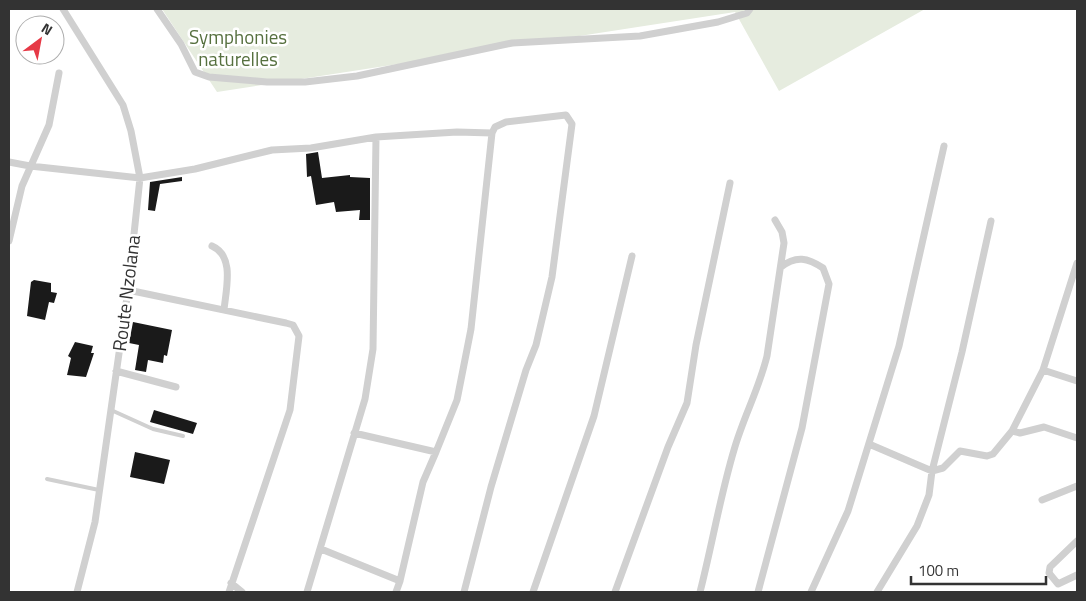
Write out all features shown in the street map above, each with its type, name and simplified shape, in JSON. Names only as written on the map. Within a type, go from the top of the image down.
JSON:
[{"type":"street","name":"Route Nzolana","points":[[64,9],[123,105],[132,131],[140,178],[128,290],[95,522],[77,592]]},
{"type":"street","points":[[157,9],[181,44],[195,72],[209,78],[267,82],[305,82],[357,76],[512,43],[640,36],[718,22],[742,15],[750,9]]},
{"type":"street","points":[[9,241],[22,186],[49,125],[59,73]]},
{"type":"street","points":[[396,592],[424,482],[457,400],[469,345],[492,134],[495,127],[500,124],[560,114],[570,118],[572,124],[552,276],[536,345],[526,370],[491,487],[464,592]]},
{"type":"street","points":[[9,162],[140,178],[195,169],[272,150],[311,148],[376,137],[457,132],[492,134]]},
{"type":"street","points":[[307,592],[365,399],[372,349],[376,137]]},
{"type":"street","points":[[811,592],[848,511],[869,444],[913,291],[944,146]]},
{"type":"street","points":[[615,592],[668,446],[687,403],[696,345],[730,182]]},
{"type":"street","points":[[700,592],[733,452],[743,419],[763,374],[784,243],[782,232],[775,220]]},
{"type":"street","points":[[878,592],[924,512],[991,221]]},
{"type":"street","points":[[212,246],[220,250],[225,258],[228,273],[224,310]]},
{"type":"street","points":[[533,592],[594,416],[632,256]]},
{"type":"street","points":[[758,592],[802,428],[829,284],[823,268],[807,258],[788,261],[781,267]]},
{"type":"street","points":[[869,444],[932,471],[943,468],[960,451],[987,456],[993,454],[1012,431],[1043,370],[1077,263]]},
{"type":"street","points":[[128,290],[286,322],[293,325],[299,336],[290,410],[229,592]]},
{"type":"street","points":[[1043,370],[1077,381]]},
{"type":"street","points":[[116,371],[176,387]]},
{"type":"street","points":[[1012,431],[1020,433],[1044,427],[1077,438]]},
{"type":"street","points":[[354,433],[436,452]]},
{"type":"street","points":[[1042,500],[1077,486]]},
{"type":"street","points":[[1077,541],[1050,567],[1048,573],[1058,584],[1077,575]]},
{"type":"street","points":[[321,549],[400,581]]},
{"type":"street","points":[[232,583],[242,592]]},
{"type":"lane","points":[[111,410],[154,429],[183,436]]},
{"type":"lane","points":[[47,479],[99,490]]},
{"type":"green space","name":"Symphonies naturelles","points":[[162,9],[925,9],[779,91],[735,12],[217,92]]},
{"type":"building","points":[[318,152],[322,178],[350,175],[350,177],[370,178],[370,220],[359,220],[360,210],[336,212],[334,202],[316,205],[311,176],[307,177],[306,154]]},
{"type":"building","points":[[182,177],[182,181],[160,184],[155,211],[148,210],[150,182]]},
{"type":"building","points":[[34,280],[51,283],[51,292],[57,293],[54,303],[49,302],[45,320],[27,316],[31,282]]},
{"type":"building","points":[[133,322],[172,330],[167,356],[164,355],[163,363],[148,360],[146,372],[135,370],[139,345],[129,343]]},
{"type":"building","points":[[75,342],[93,346],[91,353],[94,353],[86,377],[67,375],[71,358],[68,356]]},
{"type":"building","points":[[154,410],[197,423],[193,434],[150,422]]},
{"type":"building","points":[[135,452],[170,460],[164,484],[130,477]]}]
